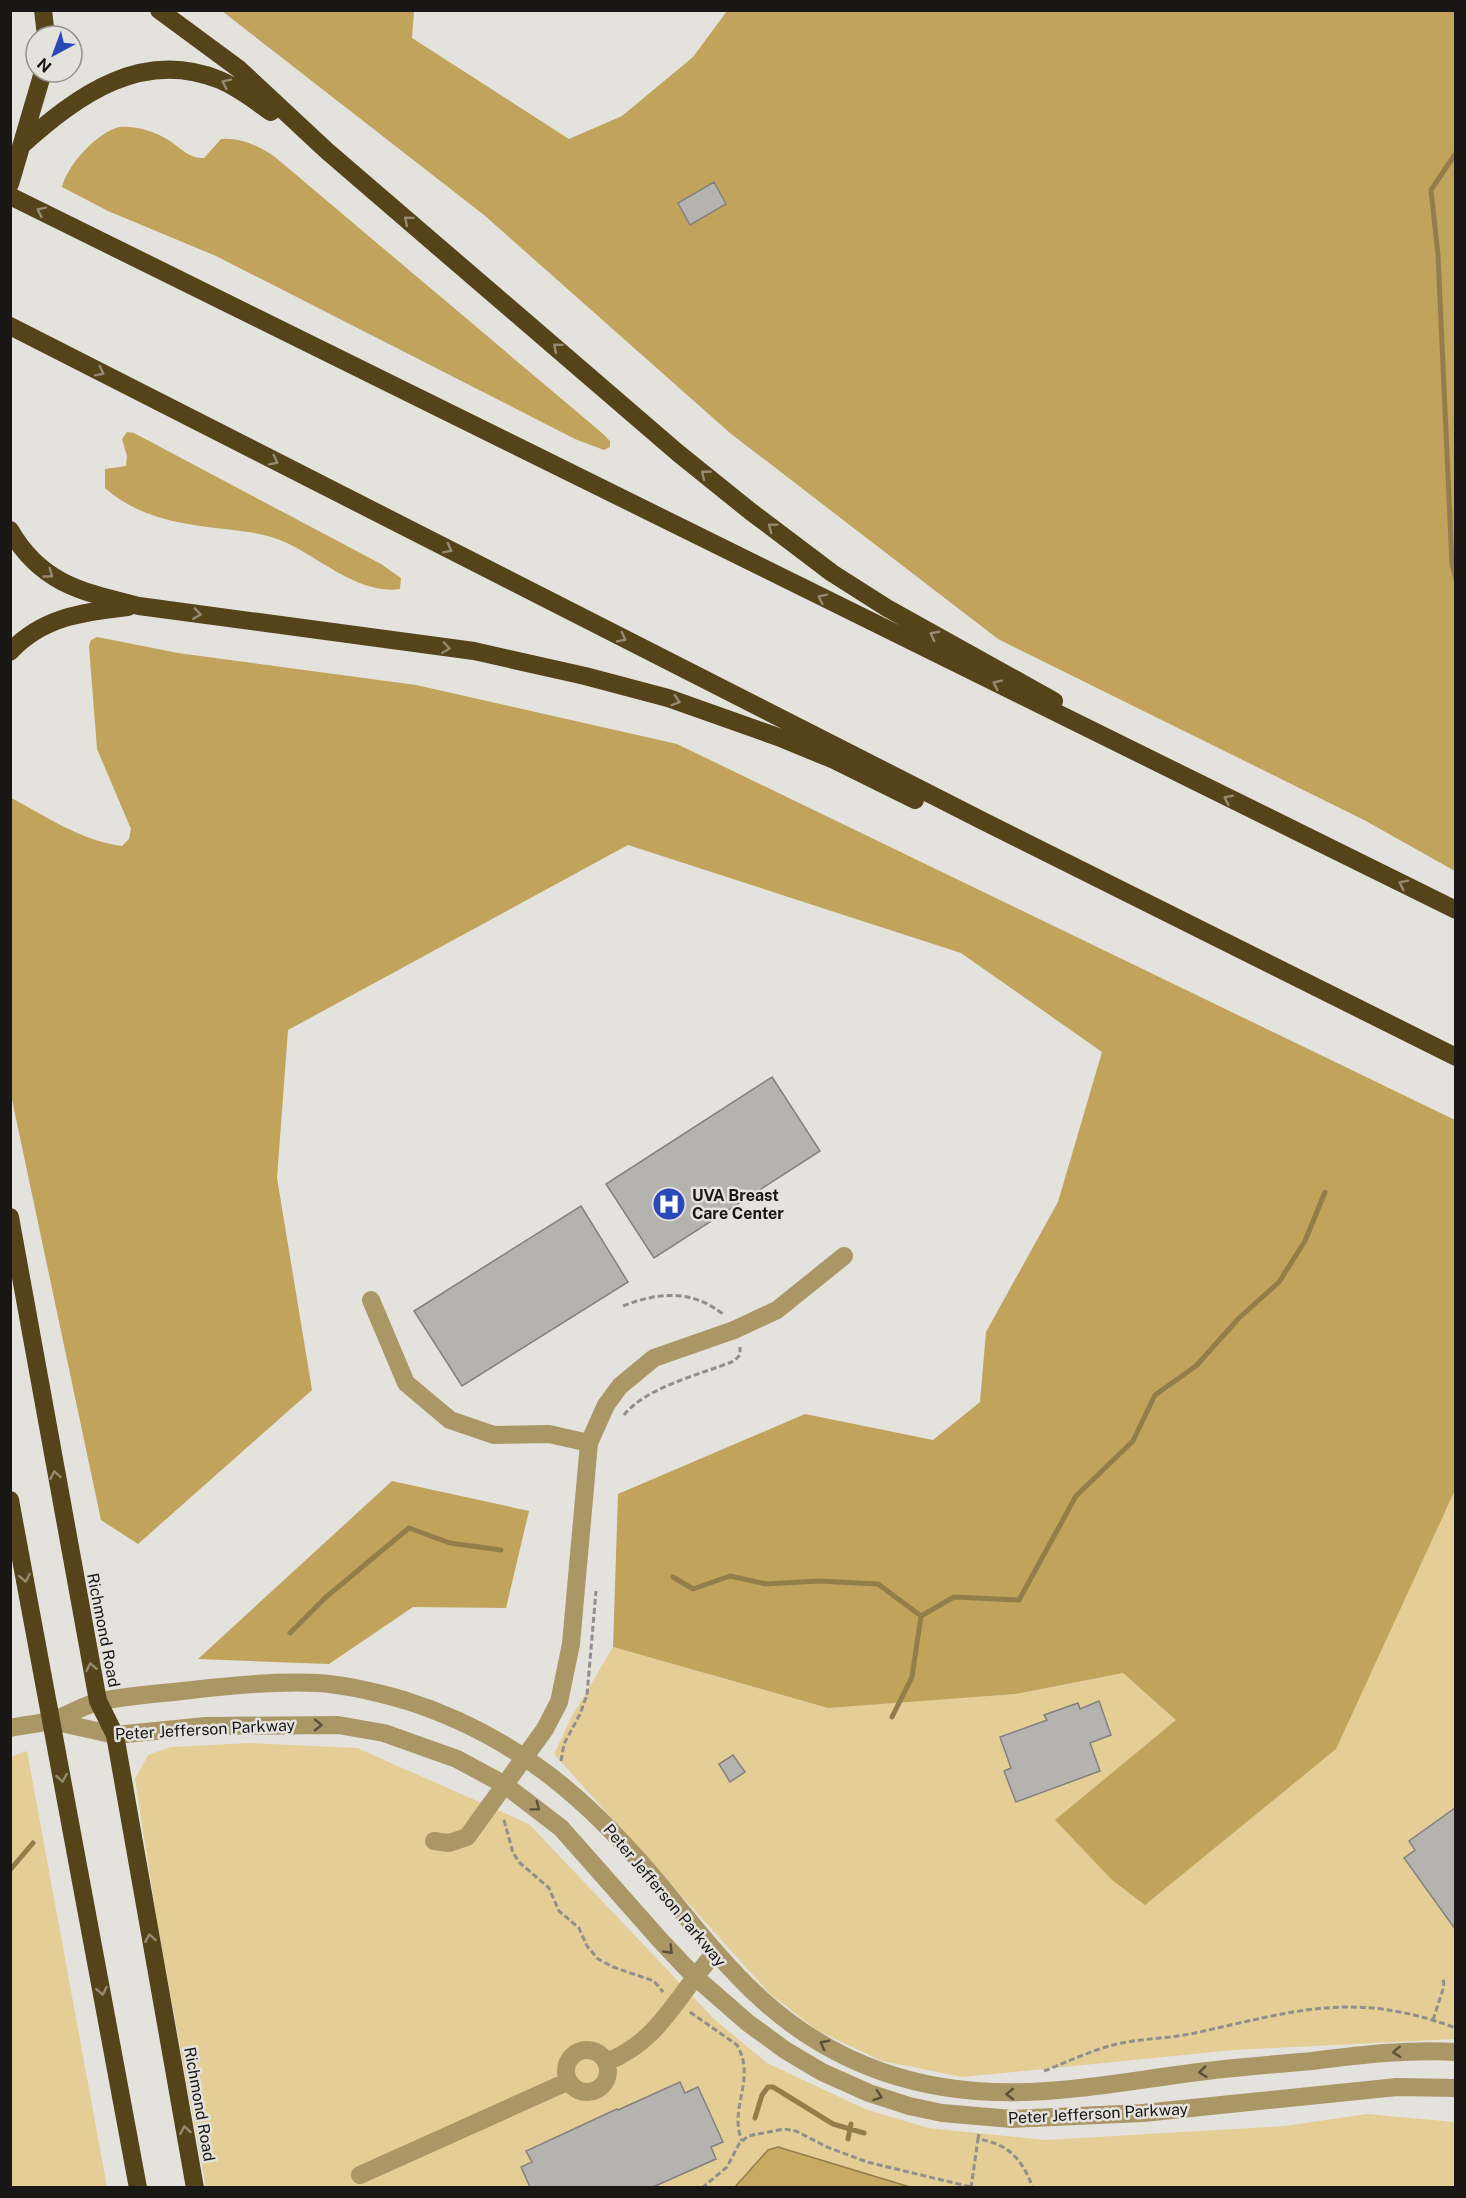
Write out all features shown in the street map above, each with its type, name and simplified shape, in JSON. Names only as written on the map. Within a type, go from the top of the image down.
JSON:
[{"type":"highway","points":[[159,10],[238,69],[327,151],[678,453],[832,573],[887,608],[1020,680],[1166,768]]},
{"type":"highway","points":[[22,145],[72,103],[105,84],[138,73],[168,71],[198,73],[223,81],[327,151]]},
{"type":"highway","points":[[10,184],[40,84]]},
{"type":"highway","points":[[10,196],[1455,910]]},
{"type":"highway","points":[[10,326],[983,821],[1455,1057]]},
{"type":"highway","points":[[10,530],[33,561],[62,583],[86,592],[139,606],[474,651],[585,676],[668,698],[730,719],[834,760],[921,803],[983,821]]},
{"type":"highway","points":[[10,652],[38,629],[62,618],[139,606]]},
{"type":"highway","name":"Richmond Road","points":[[10,1217],[98,1701],[115,1735],[195,2187]]},
{"type":"highway","points":[[10,1500],[138,2187]]},
{"type":"street","points":[[434,1842],[449,1843],[467,1838],[545,1729],[559,1702],[567,1670],[589,1443],[606,1405],[620,1386],[654,1358],[734,1330],[777,1310],[844,1256]]},
{"type":"street","points":[[371,1300],[406,1383],[450,1420],[494,1434],[549,1434],[589,1443]]},
{"type":"street","name":"Peter Jefferson Parkway","points":[[51,1721],[98,1701],[263,1683],[319,1683],[349,1687],[427,1707],[473,1726],[526,1756],[582,1800],[612,1831],[715,1953],[758,1998],[810,2037],[882,2072],[920,2083],[966,2091],[1048,2093],[1180,2074],[1378,2053],[1455,2052]]},
{"type":"street","name":"Peter Jefferson Parkway","points":[[51,1721],[115,1735],[206,1726],[338,1725],[384,1733],[457,1759],[505,1785],[561,1828],[694,1976],[748,2023],[785,2050],[822,2072],[869,2093],[942,2113],[1012,2119],[1131,2114],[1397,2087],[1455,2088]]},
{"type":"street","points":[[10,1728],[51,1721]]},
{"type":"street","points":[[606,2062],[628,2054],[648,2038],[694,1976],[715,1953]]},
{"type":"street","points":[[578,2052],[594,2052],[606,2062],[607,2078],[597,2090],[581,2091],[569,2081],[568,2064],[578,2052]]},
{"type":"street","points":[[360,2175],[569,2081]]},
{"type":"path","points":[[620,1419],[626,1411],[652,1395],[738,1359],[739,1341],[723,1314],[711,1306],[676,1294],[649,1297],[623,1306]]},
{"type":"path","points":[[558,1768],[564,1744],[587,1695],[596,1589]]},
{"type":"path","points":[[504,1820],[513,1853],[519,1863],[549,1888],[559,1911],[579,1928],[587,1946],[598,1959],[613,1967],[654,1981],[676,2002],[737,2045],[745,2072],[736,2122],[742,2141]]},
{"type":"path","points":[[1433,2020],[1443,1986],[1443,1977]]},
{"type":"path","points":[[702,2187],[727,2167],[742,2141],[748,2136],[784,2129],[796,2131],[827,2147],[867,2162],[971,2187],[978,2139]]},
{"type":"shaded area","points":[[222,11],[414,11],[412,38],[569,139],[622,116],[693,57],[727,11],[1455,11],[1455,871],[1364,820],[998,639],[730,433],[484,215]]},
{"type":"shaded area","points":[[119,127],[139,128],[158,134],[190,155],[199,158],[204,158],[221,139],[242,141],[269,153],[602,433],[610,441],[610,447],[604,450],[575,439],[216,256],[108,211],[62,187],[76,160],[84,151],[101,136]]},
{"type":"shaded area","points":[[127,432],[134,433],[381,564],[401,578],[400,589],[370,587],[274,538],[165,519],[119,499],[105,488],[105,469],[126,466],[127,456],[122,439]]},
{"type":"shaded area","points":[[97,637],[178,653],[416,685],[677,744],[1455,1120],[1455,1490],[1336,1749],[1145,1905],[1112,1880],[1055,1820],[1176,1720],[1123,1673],[1016,1694],[828,1708],[613,1647],[618,1494],[805,1414],[933,1440],[980,1402],[986,1332],[1058,1202],[1102,1052],[961,953],[628,845],[288,1030],[277,1178],[312,1390],[138,1544],[101,1520],[11,1095],[11,798],[64,827],[106,843],[122,846],[129,839],[131,829],[97,749],[89,646],[91,640]]},
{"type":"shaded area","points":[[392,1481],[529,1511],[506,1608],[413,1607],[329,1664],[198,1659]]},
{"type":"shaded area","points":[[1455,1490],[1455,2039],[1234,2050],[963,2077],[882,2061],[818,2031],[770,1994],[554,1754],[571,1718],[613,1647],[828,1708],[1016,1694],[1123,1673],[1176,1719],[1447,1503]]},
{"type":"shaded area","points":[[250,1743],[357,1748],[529,1824],[714,2019],[767,2063],[865,2109],[928,2128],[1046,2140],[1285,2126],[1367,2114],[1455,2122],[1455,2187],[206,2187],[158,1927],[135,1779],[148,1755],[171,1747]]},
{"type":"shaded area","points":[[27,1751],[107,2187],[11,2187],[10,1757]]},
{"type":"shaded area","points":[[778,2147],[910,2187],[735,2187],[768,2150]]},
{"type":"building","points":[[714,182],[726,204],[690,225],[678,203]]},
{"type":"building","points":[[772,1077],[820,1151],[654,1258],[606,1184]]},
{"type":"building","points":[[581,1206],[628,1282],[462,1386],[414,1311]]},
{"type":"building","points":[[1099,1701],[1111,1735],[1090,1743],[1100,1771],[1016,1802],[1004,1771],[1011,1768],[1000,1737],[1047,1720],[1044,1715],[1078,1703],[1080,1709]]},
{"type":"building","points":[[733,1755],[745,1772],[730,1782],[719,1764]]},
{"type":"building","points":[[1455,1808],[1455,1929],[1404,1858],[1415,1850],[1409,1841]]},
{"type":"building","points":[[680,2082],[685,2093],[698,2087],[723,2142],[711,2147],[716,2159],[653,2187],[530,2187],[521,2167],[532,2162],[526,2151]]},
{"type":"waterway","points":[[1456,153],[1431,190],[1438,255],[1452,564],[1456,579]]},
{"type":"waterway","points":[[673,1577],[693,1589],[730,1576],[766,1584],[818,1581],[878,1584],[921,1616],[954,1597],[1019,1600],[1076,1496],[1133,1441],[1155,1395],[1196,1366],[1239,1318],[1279,1282],[1305,1241],[1325,1192]]},
{"type":"waterway","points":[[290,1633],[325,1598],[409,1528],[450,1543],[501,1550]]},
{"type":"waterway","points":[[892,1717],[912,1677],[921,1616]]},
{"type":"waterway","points":[[10,1870],[33,1843]]},
{"type":"waterway","points":[[755,2118],[762,2095],[768,2087],[773,2087],[833,2124],[864,2133]]},
{"type":"waterway","points":[[848,2139],[851,2124]]},
{"type":"place","name":"UVA Breast Care Center","points":[[669,1204]]}]
